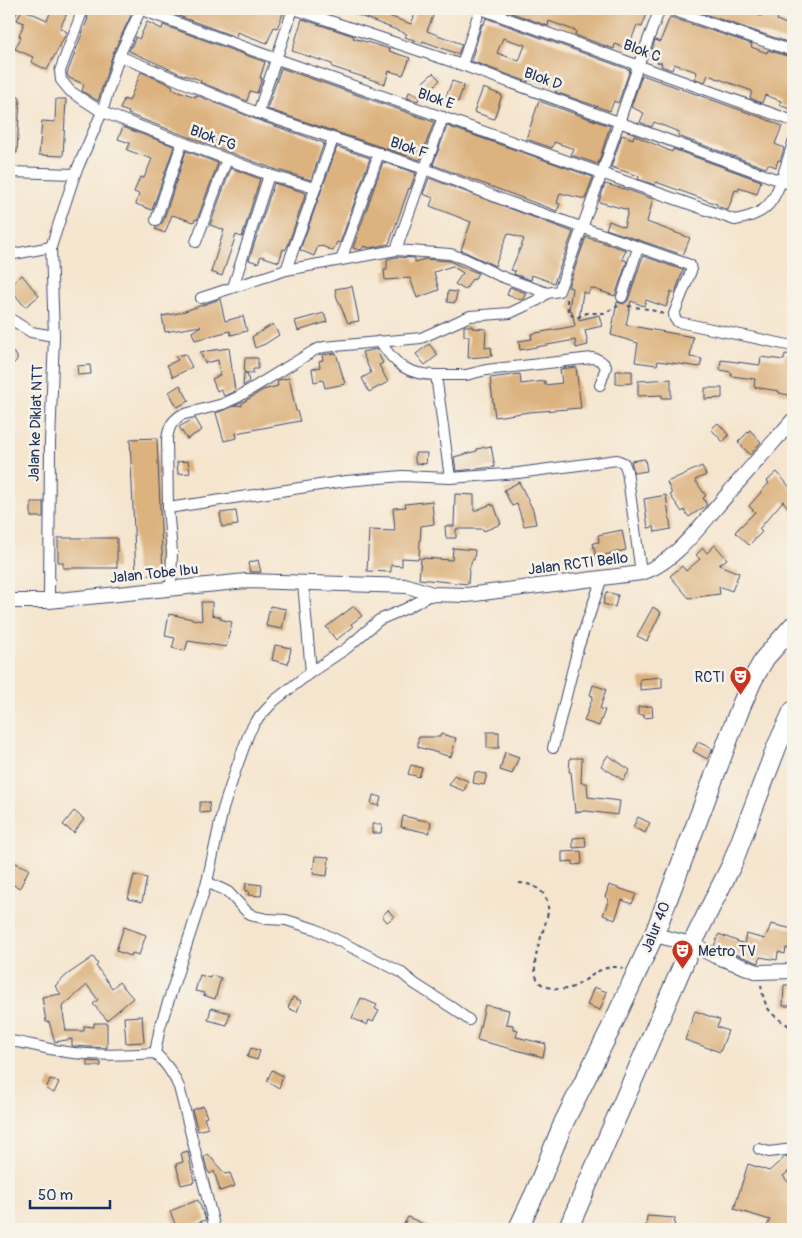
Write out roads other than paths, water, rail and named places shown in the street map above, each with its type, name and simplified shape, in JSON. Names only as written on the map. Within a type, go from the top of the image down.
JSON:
[{"type":"highway","name":"Jalur 40","points":[[518,1229],[536,1191],[564,1122],[654,935],[753,679],[765,658],[793,626]]},
{"type":"highway","points":[[568,1229],[692,944],[732,864],[777,746],[793,712]]},
{"type":"street","points":[[9,15],[13,9]]},
{"type":"street","name":"Blok FG","points":[[83,9],[64,58],[60,76],[70,91],[102,112],[269,175],[315,188]]},
{"type":"street","name":"Jalan ke Diklat NTT","points":[[49,601],[50,443],[54,336],[50,247],[75,174],[102,112],[119,56],[140,9]]},
{"type":"street","name":"Blok E","points":[[140,9],[735,220],[764,210],[776,196],[793,143]]},
{"type":"street","points":[[258,113],[294,9]]},
{"type":"street","name":"Blok D","points":[[294,9],[462,65],[793,185]]},
{"type":"street","points":[[462,65],[480,9]]},
{"type":"street","name":"Blok C","points":[[480,9],[793,121]]},
{"type":"street","points":[[171,588],[172,552],[168,508],[168,427],[176,418],[188,412],[223,404],[238,397],[315,350],[333,345],[421,338],[476,314],[510,313],[538,300],[548,293],[559,290],[660,9]]},
{"type":"street","points":[[669,9],[793,51]]},
{"type":"street","name":"Blok F","points":[[119,56],[258,113],[379,153],[638,248],[690,265],[691,271],[674,317],[678,322],[793,346]]},
{"type":"street","points":[[396,250],[442,117]]},
{"type":"street","points":[[286,270],[333,139]]},
{"type":"street","points":[[156,220],[182,143]]},
{"type":"street","points":[[341,260],[379,153]]},
{"type":"street","points":[[196,242],[227,159]]},
{"type":"street","points":[[9,172],[75,174]]},
{"type":"street","points":[[233,287],[269,175]]},
{"type":"street","points":[[9,255],[50,247]]},
{"type":"street","points":[[622,296],[638,248]]},
{"type":"street","points":[[201,298],[286,270],[396,250],[450,254],[500,276],[548,293]]},
{"type":"street","points":[[9,318],[32,332],[54,336]]},
{"type":"street","points":[[380,341],[389,356],[413,373],[436,375],[466,375],[486,370],[592,358],[599,359],[604,362],[606,367],[600,385]]},
{"type":"street","points":[[436,375],[450,478]]},
{"type":"street","name":"Jalan RCTI Bello","points":[[303,584],[408,586],[432,594],[466,595],[650,570],[684,544],[793,420]]},
{"type":"street","points":[[168,508],[346,481],[402,476],[450,478],[518,473],[622,461],[627,472],[641,572]]},
{"type":"street","points":[[553,748],[586,622],[598,595],[602,578]]},
{"type":"street","name":"Jalan Tobe Ibu","points":[[9,600],[49,601],[246,581],[303,584]]},
{"type":"street","points":[[303,584],[311,672]]},
{"type":"street","points":[[156,1053],[160,1027],[207,882],[223,809],[249,733],[255,722],[268,707],[311,672],[347,648],[379,620],[407,608],[432,594]]},
{"type":"street","points":[[207,882],[228,892],[247,912],[254,916],[286,920],[315,929],[399,971],[469,1020]]},
{"type":"street","points":[[654,935],[692,944],[715,956],[758,972],[793,970]]},
{"type":"street","points":[[9,1041],[25,1042],[67,1052],[156,1053],[169,1067],[179,1087],[215,1229]]},
{"type":"street","points":[[759,1149],[769,1152],[793,1149]]},
{"type":"place","name":"RCTI","points":[[741,696]]},
{"type":"place","name":"Metro TV","points":[[682,970]]}]
